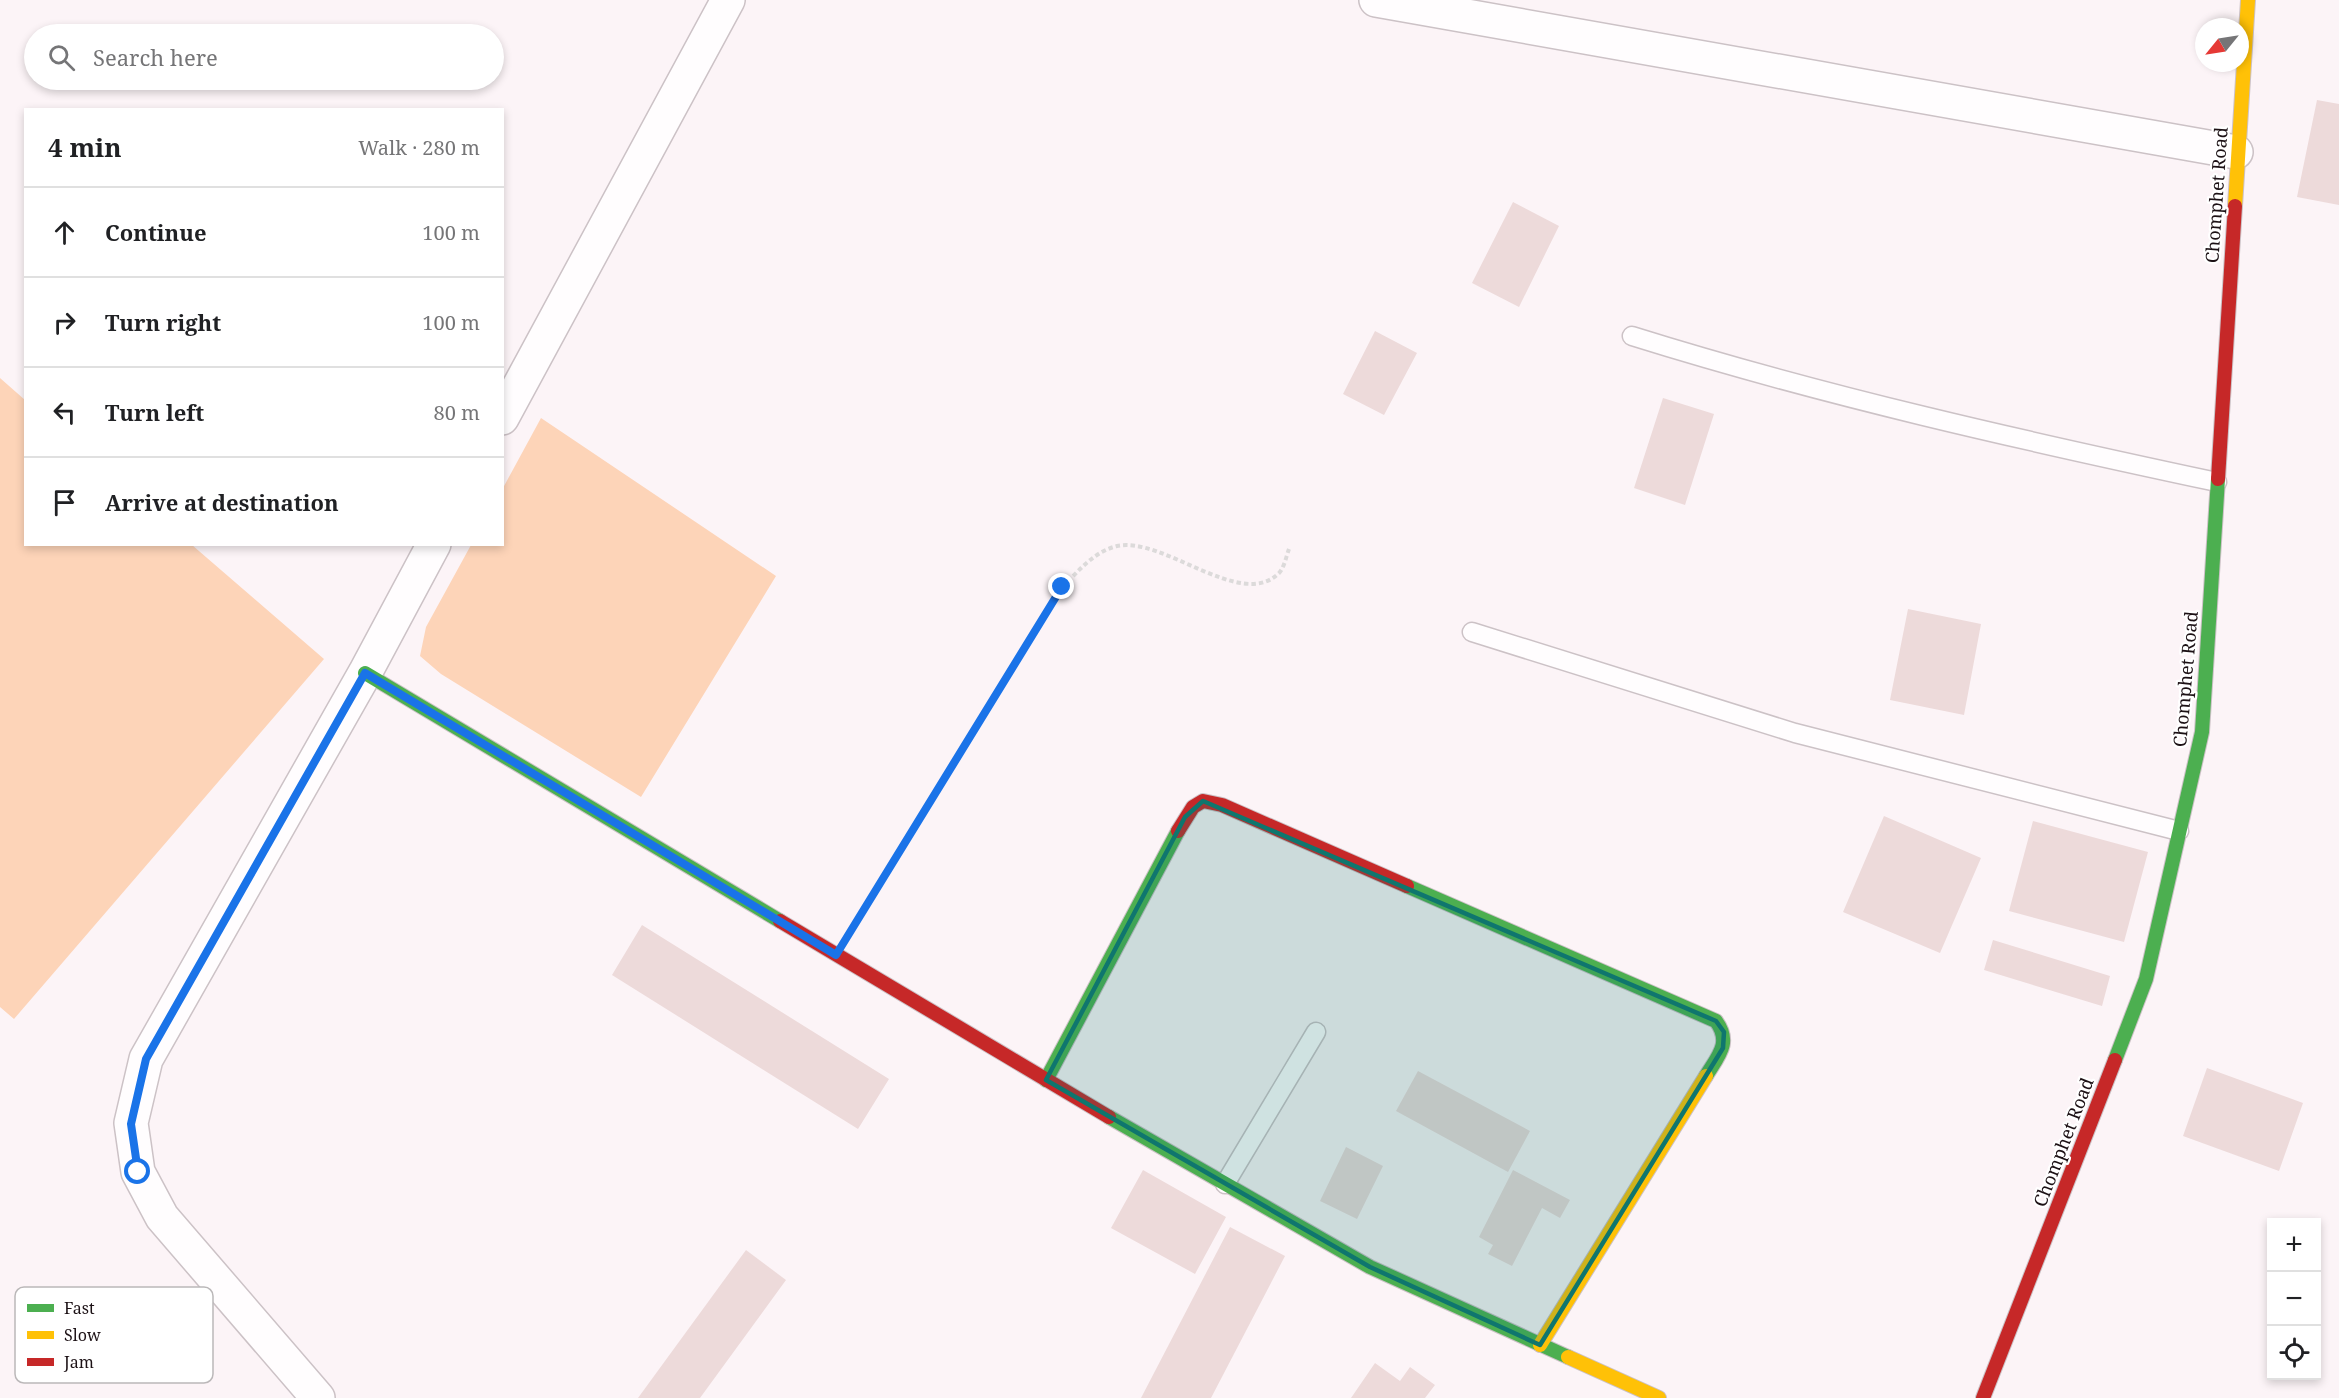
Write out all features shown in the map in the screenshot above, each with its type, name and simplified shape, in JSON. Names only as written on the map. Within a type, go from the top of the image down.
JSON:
[{"type":"street","points":[[504,414],[728,0]]},
{"type":"street","points":[[1376,0],[2236,152]]},
{"type":"street","name":"Chomphet Road","points":[[1983,1398],[2146,979],[2202,732],[2247,0]]},
{"type":"street","points":[[318,1398],[162,1217],[138,1172],[131,1124],[146,1059],[365,673],[433,546]]},
{"type":"street","points":[[365,673],[1046,1080],[1370,1267],[1659,1398]]},
{"type":"street","points":[[1046,1080],[1185,817],[1193,807],[1203,801],[1222,805],[1716,1021],[1724,1032],[1723,1048],[1540,1345]]},
{"type":"lane","points":[[1632,336],[1749,372],[2013,438],[2217,482]]},
{"type":"lane","points":[[1472,632],[1795,733],[2179,831]]},
{"type":"lane","points":[[1225,1184],[1316,1032]]},
{"type":"path","points":[[836,955],[1062,587],[1097,553],[1119,546],[1143,548],[1247,586],[1268,581],[1280,573],[1289,549]]},
{"type":"highlighted area","points":[[1203,801],[1716,1021],[1724,1032],[1723,1048],[1540,1345],[1370,1267],[1046,1080],[1185,817]]},
{"type":"shaded area","points":[[0,378],[24,399],[24,546],[193,546],[324,659],[14,1019],[0,1007]]},
{"type":"shaded area","points":[[541,418],[776,576],[641,797],[441,674],[420,656],[426,627],[470,546],[504,546],[504,486]]},
{"type":"building","points":[[2317,100],[2339,104],[2339,205],[2297,197]]},
{"type":"building","points":[[1513,202],[1559,226],[1519,307],[1472,283]]},
{"type":"building","points":[[1375,331],[1417,353],[1384,415],[1343,394]]},
{"type":"building","points":[[1663,398],[1714,414],[1685,505],[1634,488]]},
{"type":"building","points":[[1908,609],[1981,624],[1964,715],[1890,700]]},
{"type":"building","points":[[1884,816],[1981,858],[1940,953],[1843,912]]},
{"type":"building","points":[[2033,821],[2148,852],[2124,942],[2009,911]]},
{"type":"building","points":[[642,925],[889,1079],[858,1129],[612,975]]},
{"type":"building","points":[[1993,940],[2110,976],[2102,1006],[1984,970]]},
{"type":"building","points":[[2207,1068],[2303,1103],[2279,1171],[2183,1136]]},
{"type":"building","points":[[1418,1071],[1530,1131],[1508,1172],[1396,1111]]},
{"type":"building","points":[[1346,1147],[1383,1166],[1357,1219],[1320,1201]]},
{"type":"building","points":[[1143,1170],[1226,1217],[1195,1274],[1111,1228]]},
{"type":"building","points":[[1513,1170],[1570,1200],[1560,1218],[1542,1208],[1512,1266],[1488,1254],[1493,1245],[1479,1237]]},
{"type":"building","points":[[1230,1227],[1285,1256],[1211,1398],[1141,1398]]},
{"type":"building","points":[[746,1250],[786,1280],[700,1398],[638,1398]]},
{"type":"building","points":[[1375,1363],[1400,1381],[1410,1367],[1435,1385],[1425,1398],[1351,1398]]},
{"type":"traffic: fast","points":[[2115,1060],[2146,979],[2202,732],[2218,479]]},
{"type":"traffic: fast","points":[[365,673],[780,921]]},
{"type":"traffic: fast","points":[[1046,1080],[1178,831]]},
{"type":"traffic: fast","points":[[1407,886],[1716,1021],[1723,1036],[1722,1049],[1706,1076]]},
{"type":"traffic: fast","points":[[1109,1117],[1370,1267],[1568,1357]]},
{"type":"traffic: slow","points":[[2235,206],[2248,0]]},
{"type":"traffic: slow","points":[[1540,1345],[1706,1076]]},
{"type":"traffic: slow","points":[[1568,1357],[1659,1398]]},
{"type":"traffic: jam","points":[[2218,479],[2235,206]]},
{"type":"traffic: jam","points":[[1178,831],[1193,807],[1203,801],[1222,805],[1407,886]]},
{"type":"traffic: jam","points":[[780,921],[1109,1117]]},
{"type":"traffic: jam","points":[[1983,1398],[2115,1060]]},
{"type":"route","points":[[138,1172],[131,1124],[146,1059],[365,673],[836,955],[1062,587]]}]
